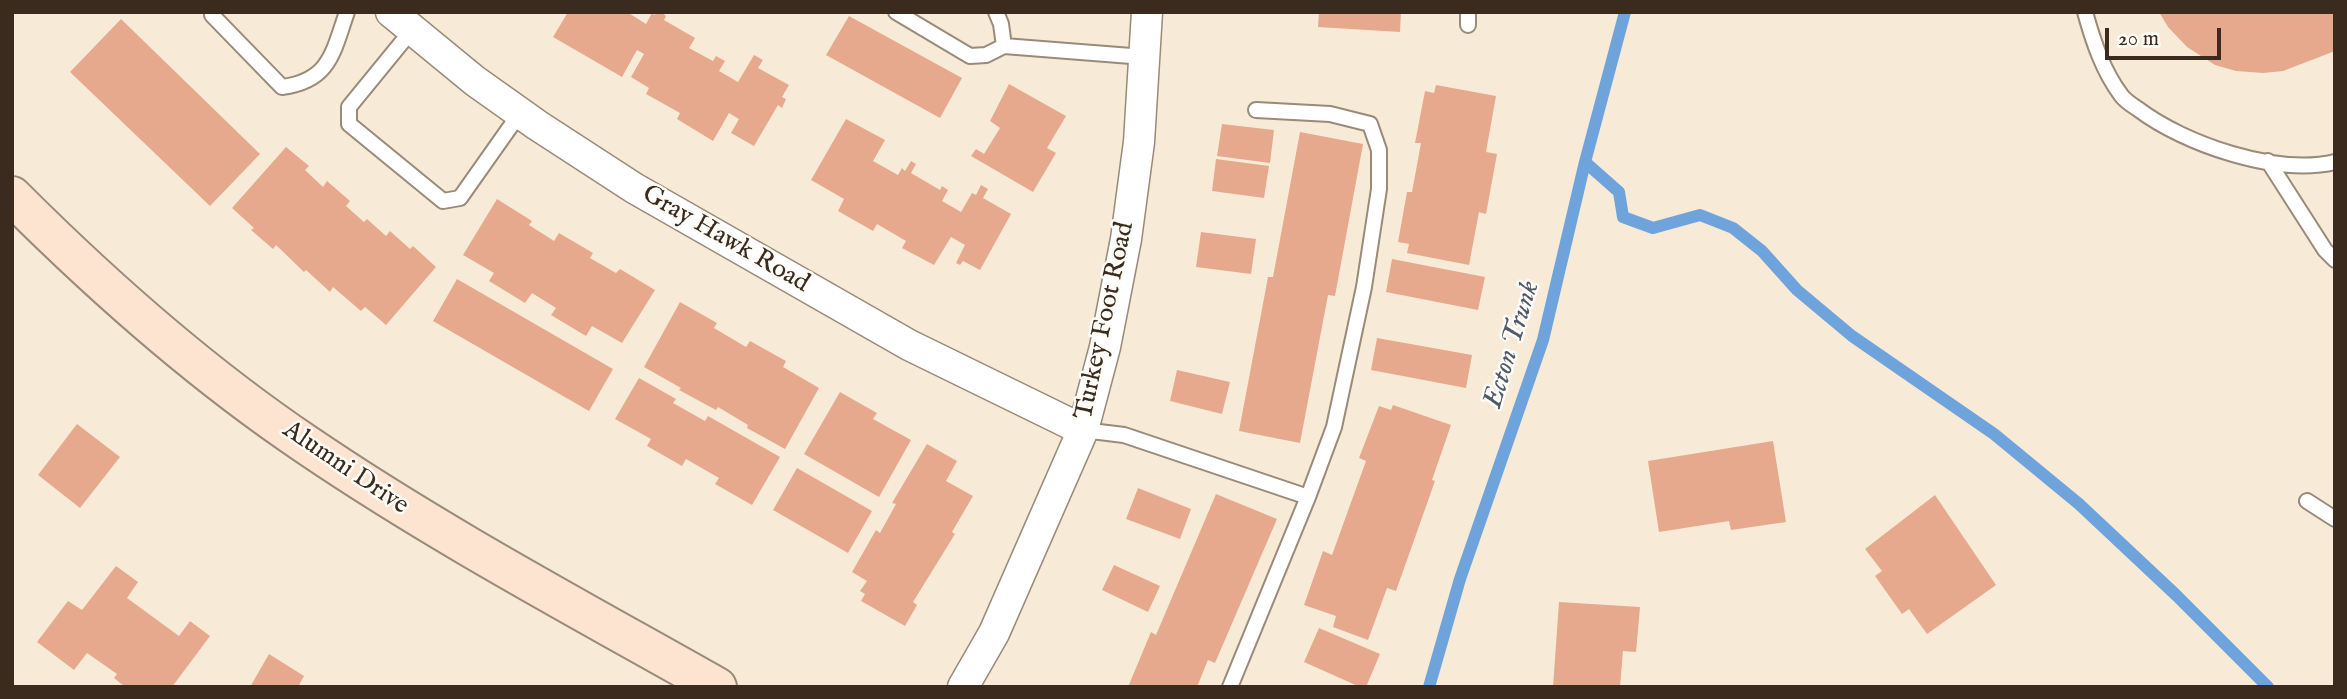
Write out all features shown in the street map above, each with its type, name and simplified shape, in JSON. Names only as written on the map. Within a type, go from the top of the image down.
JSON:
[{"type":"main road","name":"Alumni Drive","points":[[12,196],[60,244],[183,353],[306,445],[421,519],[717,687]]},
{"type":"street","name":"Turkey Foot Road","points":[[963,687],[994,634],[1083,430],[1105,348],[1126,239],[1139,142],[1147,12]]},
{"type":"street","name":"Gray Hawk Road","points":[[401,21],[475,81],[634,188],[909,345],[1083,430]]},
{"type":"lane","points":[[212,12],[282,87],[303,84],[329,63],[347,12]]},
{"type":"lane","points":[[896,12],[970,56],[986,55],[1003,46],[1144,57]]},
{"type":"lane","points":[[996,12],[1001,24],[1003,46]]},
{"type":"lane","points":[[2085,12],[2095,47],[2122,97],[2152,120],[2199,142],[2254,159],[2302,164],[2335,162]]},
{"type":"lane","points":[[401,21],[349,107],[349,124],[443,201],[460,198],[520,113]]},
{"type":"lane","points":[[1230,687],[1334,427],[1364,287],[1379,189],[1379,150],[1370,124],[1331,114],[1256,110]]},
{"type":"lane","points":[[2268,161],[2318,239],[2335,260]]},
{"type":"lane","points":[[1083,430],[1124,435],[1308,497]]},
{"type":"lane","points":[[2306,501],[2335,519]]},
{"type":"building","points":[[568,12],[627,12],[646,24],[652,13],[655,15],[656,12],[661,12],[666,16],[664,20],[695,38],[689,48],[713,61],[716,56],[725,61],[719,71],[738,82],[754,55],[763,60],[758,68],[789,85],[782,97],[786,99],[782,108],[778,105],[754,146],[731,133],[739,119],[729,113],[713,141],[677,119],[680,113],[646,94],[649,88],[631,77],[644,54],[637,50],[622,77],[553,37]]},
{"type":"building","points":[[1319,12],[1401,12],[1400,32],[1318,27]]},
{"type":"building","points":[[2159,12],[2335,12],[2335,51],[2283,71],[2236,71],[2215,65],[2187,47],[2168,27]]},
{"type":"building","points":[[849,16],[962,78],[940,118],[826,55]]},
{"type":"building","points":[[121,19],[260,154],[210,206],[70,72]]},
{"type":"building","points":[[1009,84],[1066,116],[1047,148],[1056,153],[1033,192],[971,156],[976,149],[984,154],[1000,128],[990,121]]},
{"type":"building","points":[[1436,85],[1496,96],[1486,152],[1497,154],[1486,214],[1479,212],[1469,265],[1407,253],[1409,244],[1398,242],[1407,192],[1412,192],[1421,143],[1415,143],[1425,91],[1434,93]]},
{"type":"building","points":[[846,119],[885,140],[873,161],[898,175],[902,168],[905,171],[911,161],[916,164],[911,173],[940,190],[942,186],[948,190],[942,201],[961,212],[972,193],[976,195],[981,185],[988,189],[983,198],[1011,214],[980,270],[963,261],[960,265],[956,263],[965,245],[951,237],[934,265],[902,248],[906,241],[877,224],[873,231],[838,211],[844,199],[811,180]]},
{"type":"building","points":[[1222,124],[1274,130],[1270,163],[1217,156]]},
{"type":"building","points":[[1300,132],[1363,144],[1335,296],[1328,295],[1300,443],[1239,431],[1268,277],[1273,277]]},
{"type":"building","points":[[286,147],[309,166],[305,170],[323,187],[327,181],[350,201],[346,206],[364,222],[367,219],[386,236],[390,231],[410,249],[413,246],[436,267],[386,325],[365,307],[361,311],[333,287],[330,292],[276,245],[273,249],[251,230],[254,228],[232,208]]},
{"type":"building","points":[[1216,159],[1269,166],[1264,198],[1212,191]]},
{"type":"building","points":[[497,199],[532,221],[529,225],[554,241],[559,233],[593,253],[590,258],[616,273],[620,269],[655,290],[622,343],[592,326],[586,336],[551,315],[556,308],[532,293],[525,303],[489,281],[494,273],[463,255]]},
{"type":"building","points":[[1201,232],[1256,239],[1251,274],[1196,267]]},
{"type":"building","points":[[1392,259],[1485,277],[1478,310],[1386,292]]},
{"type":"building","points":[[457,279],[613,369],[589,411],[433,321]]},
{"type":"building","points":[[680,302],[717,323],[714,328],[746,347],[750,341],[786,361],[783,367],[819,388],[785,449],[747,428],[748,425],[718,407],[716,410],[679,390],[681,388],[644,367]]},
{"type":"building","points":[[1377,338],[1472,355],[1466,388],[1371,370]]},
{"type":"building","points":[[1177,370],[1230,382],[1222,414],[1170,401]]},
{"type":"building","points":[[639,378],[676,399],[673,403],[705,421],[708,416],[780,457],[752,505],[715,484],[719,478],[686,459],[682,466],[647,446],[651,439],[615,419]]},
{"type":"building","points":[[840,392],[877,413],[873,419],[911,440],[879,497],[804,454]]},
{"type":"building","points":[[1393,405],[1451,425],[1432,480],[1435,481],[1396,591],[1387,588],[1368,640],[1333,627],[1336,616],[1304,605],[1323,551],[1332,555],[1366,461],[1359,458],[1379,406],[1391,410]]},
{"type":"building","points":[[77,424],[120,457],[80,508],[38,475]]},
{"type":"building","points":[[1773,441],[1786,522],[1731,530],[1729,521],[1659,532],[1648,461]]},
{"type":"building","points":[[927,444],[957,461],[946,481],[973,496],[952,532],[955,534],[913,602],[917,605],[905,626],[861,601],[865,594],[860,591],[867,581],[852,572],[876,530],[880,533],[896,504],[892,503]]},
{"type":"building","points":[[797,468],[872,511],[848,553],[773,510]]},
{"type":"building","points":[[1138,488],[1191,509],[1180,539],[1126,519]]},
{"type":"building","points":[[1216,494],[1277,519],[1215,663],[1208,660],[1197,687],[1128,687],[1151,632],[1156,635]]},
{"type":"building","points":[[1935,495],[1996,585],[1927,634],[1909,609],[1902,614],[1875,576],[1882,571],[1865,549]]},
{"type":"building","points":[[1114,565],[1160,586],[1148,612],[1102,590]]},
{"type":"building","points":[[116,566],[138,582],[127,598],[179,636],[190,621],[210,636],[172,687],[125,687],[114,678],[117,674],[87,653],[74,670],[37,642],[68,601],[82,610]]},
{"type":"building","points":[[1559,602],[1640,607],[1636,652],[1623,651],[1620,687],[1553,687]]},
{"type":"building","points":[[1319,628],[1380,654],[1366,687],[1360,687],[1304,662]]},
{"type":"building","points":[[269,654],[304,676],[298,687],[250,687]]},
{"type":"waterway","name":"Ecton Trunk","points":[[1429,687],[1460,579],[1543,340],[1585,162],[1625,12]]},
{"type":"waterway","points":[[1585,162],[1619,192],[1623,217],[1653,228],[1700,215],[1733,228],[1762,251],[1797,290],[1852,336],[1994,434],[2079,504],[2268,687]]}]
